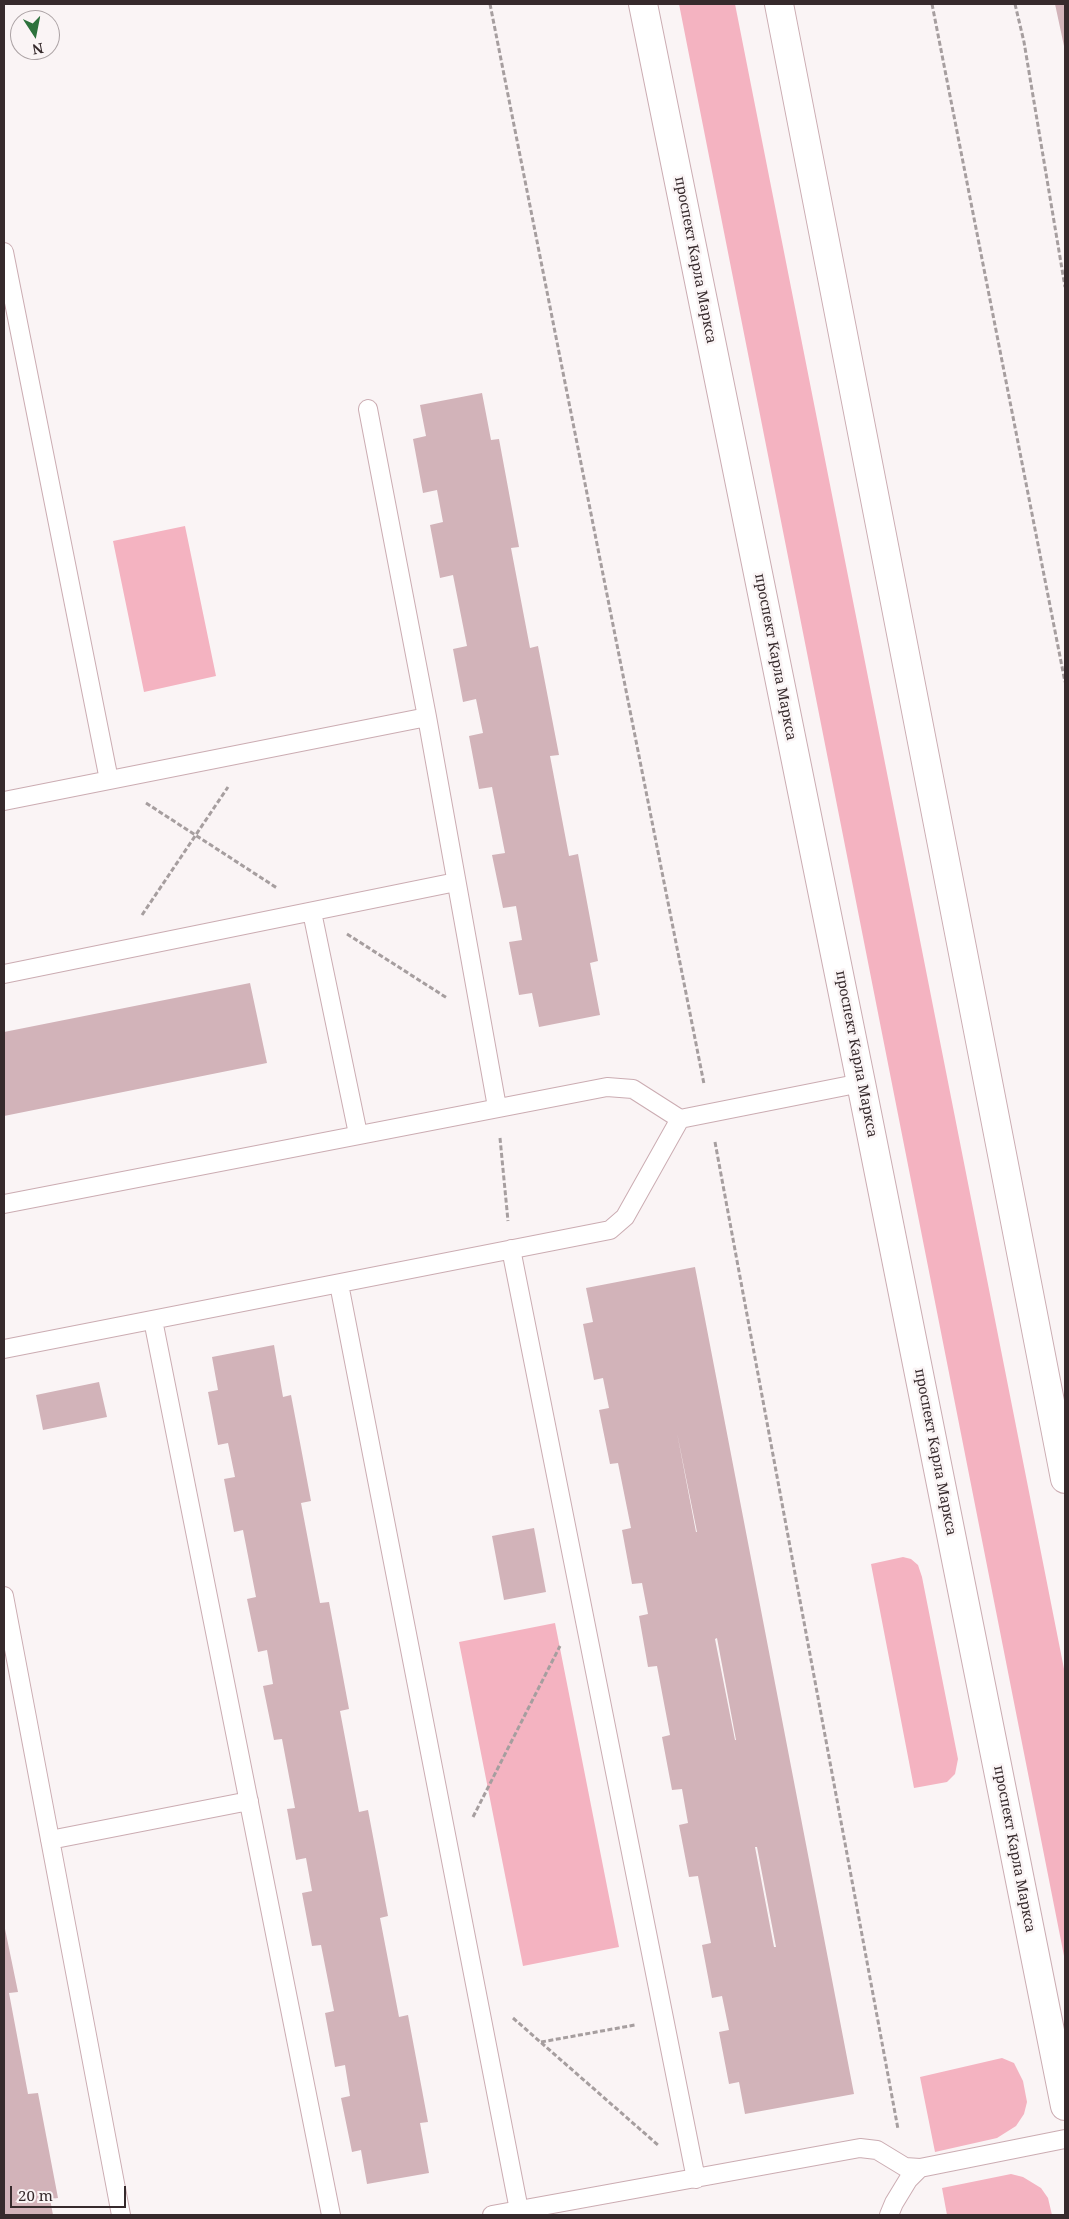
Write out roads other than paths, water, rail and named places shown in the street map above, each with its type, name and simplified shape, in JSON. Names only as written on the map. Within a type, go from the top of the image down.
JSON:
[{"type":"street","name":"проспект Карла Маркса","points":[[643,4],[862,1083],[1065,2106]]},
{"type":"street","points":[[779,4],[1065,1479]]},
{"type":"lane","points":[[4,252],[109,780]]},
{"type":"lane","points":[[368,409],[427,717],[496,1107]]},
{"type":"lane","points":[[4,801],[427,717]]},
{"type":"lane","points":[[4,974],[456,882]]},
{"type":"lane","points":[[312,912],[358,1134]]},
{"type":"lane","points":[[4,1204],[496,1107],[607,1087],[633,1090],[680,1119],[862,1083]]},
{"type":"lane","points":[[4,1349],[610,1230],[625,1217],[680,1119]]},
{"type":"lane","points":[[511,1249],[696,2179]]},
{"type":"lane","points":[[338,1284],[519,2210]]},
{"type":"lane","points":[[153,1320],[331,2215]]},
{"type":"lane","points":[[4,1596],[121,2215]]},
{"type":"lane","points":[[50,1840],[249,1801]]},
{"type":"lane","points":[[492,2215],[860,2148],[877,2150],[905,2167],[920,2168],[1065,2139]]},
{"type":"lane","points":[[889,2215],[903,2188],[920,2168]]}]
